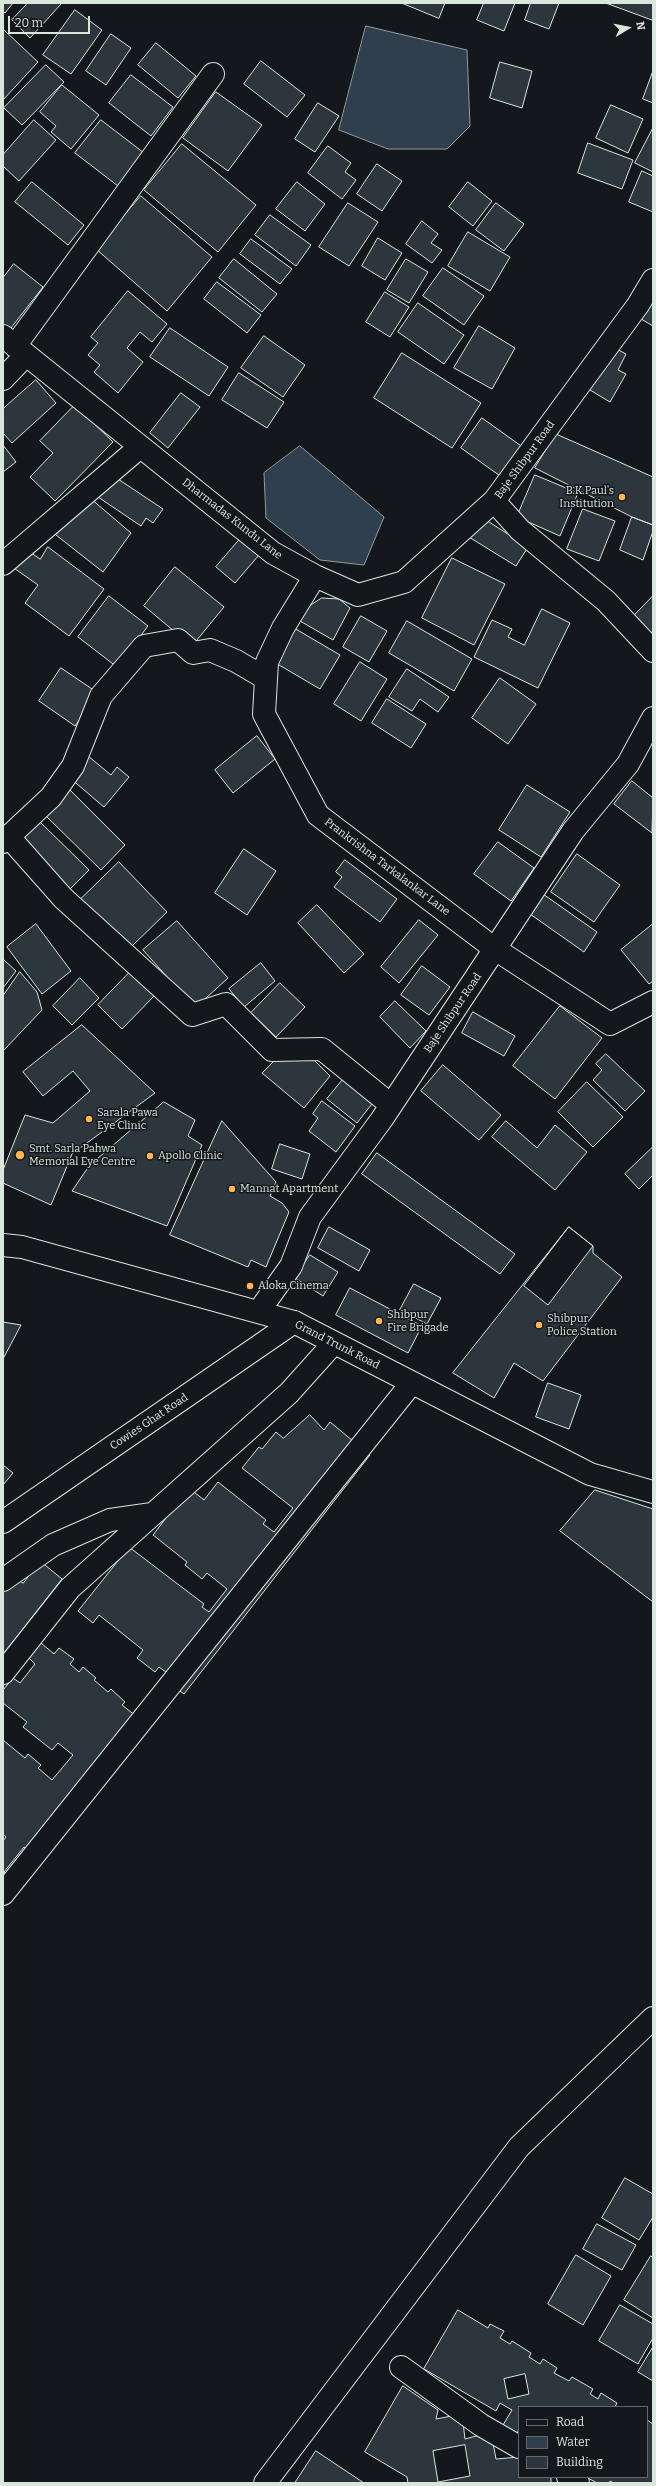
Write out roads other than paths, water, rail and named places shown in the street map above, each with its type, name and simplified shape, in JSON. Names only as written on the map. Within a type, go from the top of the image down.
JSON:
[{"type":"street","points":[[3,379],[15,346],[213,74]]},
{"type":"street","name":"Baje Shibpur Road","points":[[653,280],[633,311],[494,501],[520,530],[606,601],[653,651]]},
{"type":"street","name":"Dharmadas Kundu Lane","points":[[15,346],[273,553],[315,576],[358,595],[404,582],[494,501]]},
{"type":"street","points":[[3,564],[140,447]]},
{"type":"street","name":"Prankrishna Tarkalankar Lane","points":[[315,576],[280,634],[267,662],[264,714],[318,815],[495,949],[610,1024],[653,1002]]},
{"type":"street","points":[[265,678],[236,661],[210,650],[193,653],[178,640],[144,646],[101,696],[74,766],[51,796],[6,839],[63,898],[192,1015],[226,1004],[272,1050],[322,1048],[391,1105]]},
{"type":"street","name":"Baje Shibpur Road","points":[[259,1311],[291,1266],[310,1217],[391,1105],[573,831],[628,764],[653,718]]},
{"type":"street","name":"Grand Trunk Road","points":[[3,1245],[22,1247],[259,1311],[294,1322],[333,1344],[590,1474],[653,1492]]},
{"type":"street","name":"Cowies Ghat Road","points":[[3,1522],[294,1322]]},
{"type":"street","points":[[3,1672],[70,1588],[289,1393],[333,1344]]},
{"type":"street","points":[[3,1894],[411,1384]]},
{"type":"street","points":[[3,1580],[53,1546],[102,1524],[152,1514]]},
{"type":"street","points":[[265,2483],[519,2147],[653,2018]]},
{"type":"street","points":[[401,2367],[481,2425],[518,2446]]},
{"type":"water","points":[[366,26],[467,50],[470,126],[447,149],[388,149],[339,130]]},
{"type":"water","points":[[300,446],[384,517],[364,565],[320,560],[266,518],[264,473]]},
{"type":"place","name":"B.K.Paul's Institution","points":[[622,497]]},
{"type":"place","name":"Sarala Pawa Eye Clinic","points":[[89,1119]]},
{"type":"place","name":"Smt. Sarla Pahwa Memorial Eye Centre","points":[[20,1155]]},
{"type":"place","name":"Apollo Clinic","points":[[150,1156]]},
{"type":"place","name":"Mannat Apartment","points":[[232,1189]]},
{"type":"place","name":"Aloka Cinema","points":[[250,1286]]},
{"type":"place","name":"Shibpur Fire Brigade","points":[[379,1321]]},
{"type":"place","name":"Shibpur Police Station","points":[[539,1325]]}]
